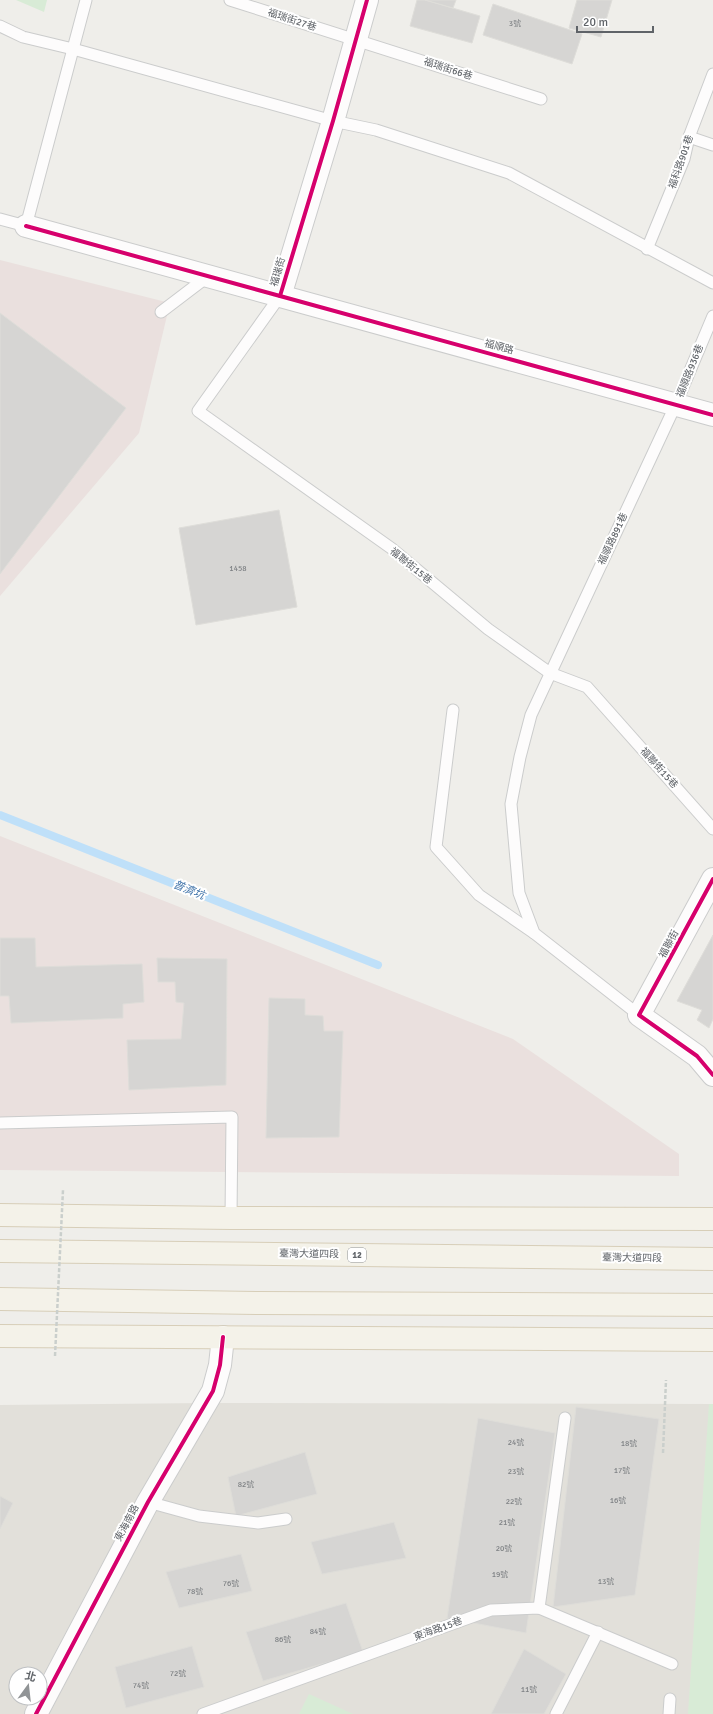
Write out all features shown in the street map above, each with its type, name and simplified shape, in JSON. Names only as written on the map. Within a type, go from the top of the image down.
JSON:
[{"type":"main road","points":[[0,1215],[231,1218],[713,1218]]},
{"type":"main road","name":"臺灣大道四段","points":[[0,1251],[713,1259]]},
{"type":"main road","points":[[0,1299],[268,1303],[713,1304]]},
{"type":"main road","points":[[0,1336],[713,1340]]},
{"type":"street","name":"福瑞街","points":[[26,226],[280,296],[333,121],[354,40],[367,0]]},
{"type":"street","name":"福順路","points":[[280,296],[713,415]]},
{"type":"street","name":"福聯街","points":[[640,1015],[713,880]]},
{"type":"street","points":[[640,1015],[697,1056],[713,1075]]},
{"type":"street","name":"東海南路","points":[[36,1714],[148,1502],[213,1391],[220,1365],[223,1337]]},
{"type":"lane","name":"福瑞街27巷","points":[[230,0],[354,40]]},
{"type":"lane","points":[[0,219],[26,226],[86,1]]},
{"type":"lane","points":[[0,26],[23,37],[73,49],[333,121],[376,130],[509,173],[647,249],[713,283]]},
{"type":"lane","name":"福瑞街66巷","points":[[354,40],[541,99]]},
{"type":"lane","name":"福科路901巷","points":[[647,249],[684,159],[689,137],[713,74]]},
{"type":"lane","points":[[689,137],[713,146]]},
{"type":"lane","points":[[161,312],[208,277]]},
{"type":"lane","name":"福聯街15巷","points":[[280,296],[198,411],[391,548],[488,629],[550,673],[587,687],[713,829]]},
{"type":"lane","name":"福順路936巷","points":[[676,404],[713,316]]},
{"type":"lane","name":"福順路891巷","points":[[534,933],[519,892],[511,804],[520,757],[532,715],[550,673],[676,404]]},
{"type":"lane","points":[[453,710],[436,847],[479,895],[534,933],[640,1015]]},
{"type":"lane","points":[[0,1123],[232,1117],[231,1218]]},
{"type":"lane","points":[[539,1608],[566,1418]]},
{"type":"lane","points":[[148,1502],[199,1516],[258,1523],[286,1519]]},
{"type":"lane","name":"東海路15巷","points":[[203,1714],[491,1610],[539,1608],[672,1664]]},
{"type":"lane","points":[[556,1714],[598,1632]]},
{"type":"lane","points":[[670,1699],[670,1714]]},
{"type":"path","points":[[55,1356],[63,1190]]},
{"type":"path","points":[[663,1453],[666,1380]]},
{"type":"shaded area","points":[[0,260],[170,303],[139,433],[0,596]]},
{"type":"shaded area","points":[[0,836],[513,1039],[679,1154],[679,1176],[0,1170]]},
{"type":"shaded area","points":[[206,1403],[713,1404],[713,1714],[0,1714],[0,1405]]},
{"type":"green space","points":[[16,0],[47,0],[44,12]]},
{"type":"green space","points":[[709,1404],[713,1404],[713,1714],[688,1714]]},
{"type":"green space","points":[[309,1694],[353,1714],[299,1714]]},
{"type":"building","points":[[417,0],[425,0],[480,16],[472,43],[410,26]]},
{"type":"building","points":[[425,0],[456,0],[453,8]]},
{"type":"building","points":[[577,0],[612,0],[601,37],[569,28]]},
{"type":"building","points":[[493,4],[582,34],[572,64],[483,35]]},
{"type":"building","points":[[0,313],[126,408],[0,574]]},
{"type":"building","points":[[279,510],[297,607],[196,625],[179,528]]},
{"type":"building","points":[[713,935],[713,1019],[709,1028],[697,1020],[702,1010],[677,1001]]},
{"type":"building","points":[[0,938],[35,938],[36,967],[142,964],[144,1002],[123,1004],[123,1018],[11,1023],[9,996],[0,996]]},
{"type":"building","points":[[157,958],[227,959],[226,1085],[129,1090],[127,1040],[181,1039],[184,1003],[176,1002],[175,982],[158,982]]},
{"type":"building","points":[[269,998],[305,999],[305,1015],[323,1016],[324,1031],[343,1031],[339,1137],[266,1138]]},
{"type":"building","points":[[576,1407],[659,1419],[635,1595],[553,1607]]},
{"type":"building","points":[[478,1418],[555,1433],[526,1633],[447,1618]]},
{"type":"building","points":[[305,1452],[317,1494],[236,1516],[228,1477]]},
{"type":"building","points":[[0,1496],[13,1503],[0,1529]]},
{"type":"building","points":[[394,1522],[406,1558],[322,1574],[311,1542]]},
{"type":"building","points":[[241,1554],[252,1591],[179,1608],[166,1572]]},
{"type":"building","points":[[346,1603],[363,1652],[263,1681],[246,1632]]},
{"type":"building","points":[[192,1646],[204,1687],[126,1708],[115,1667]]},
{"type":"building","points":[[524,1649],[566,1674],[544,1714],[491,1714]]},
{"type":"waterway","name":"普濟坑","points":[[0,815],[378,965]]},
{"type":"cycle path","points":[[26,226],[280,296],[333,121],[367,0]]},
{"type":"cycle path","points":[[280,296],[713,415]]},
{"type":"cycle path","points":[[713,879],[639,1015],[697,1056],[713,1075]]},
{"type":"cycle path","points":[[36,1714],[148,1502],[213,1391],[220,1365],[223,1337]]}]
